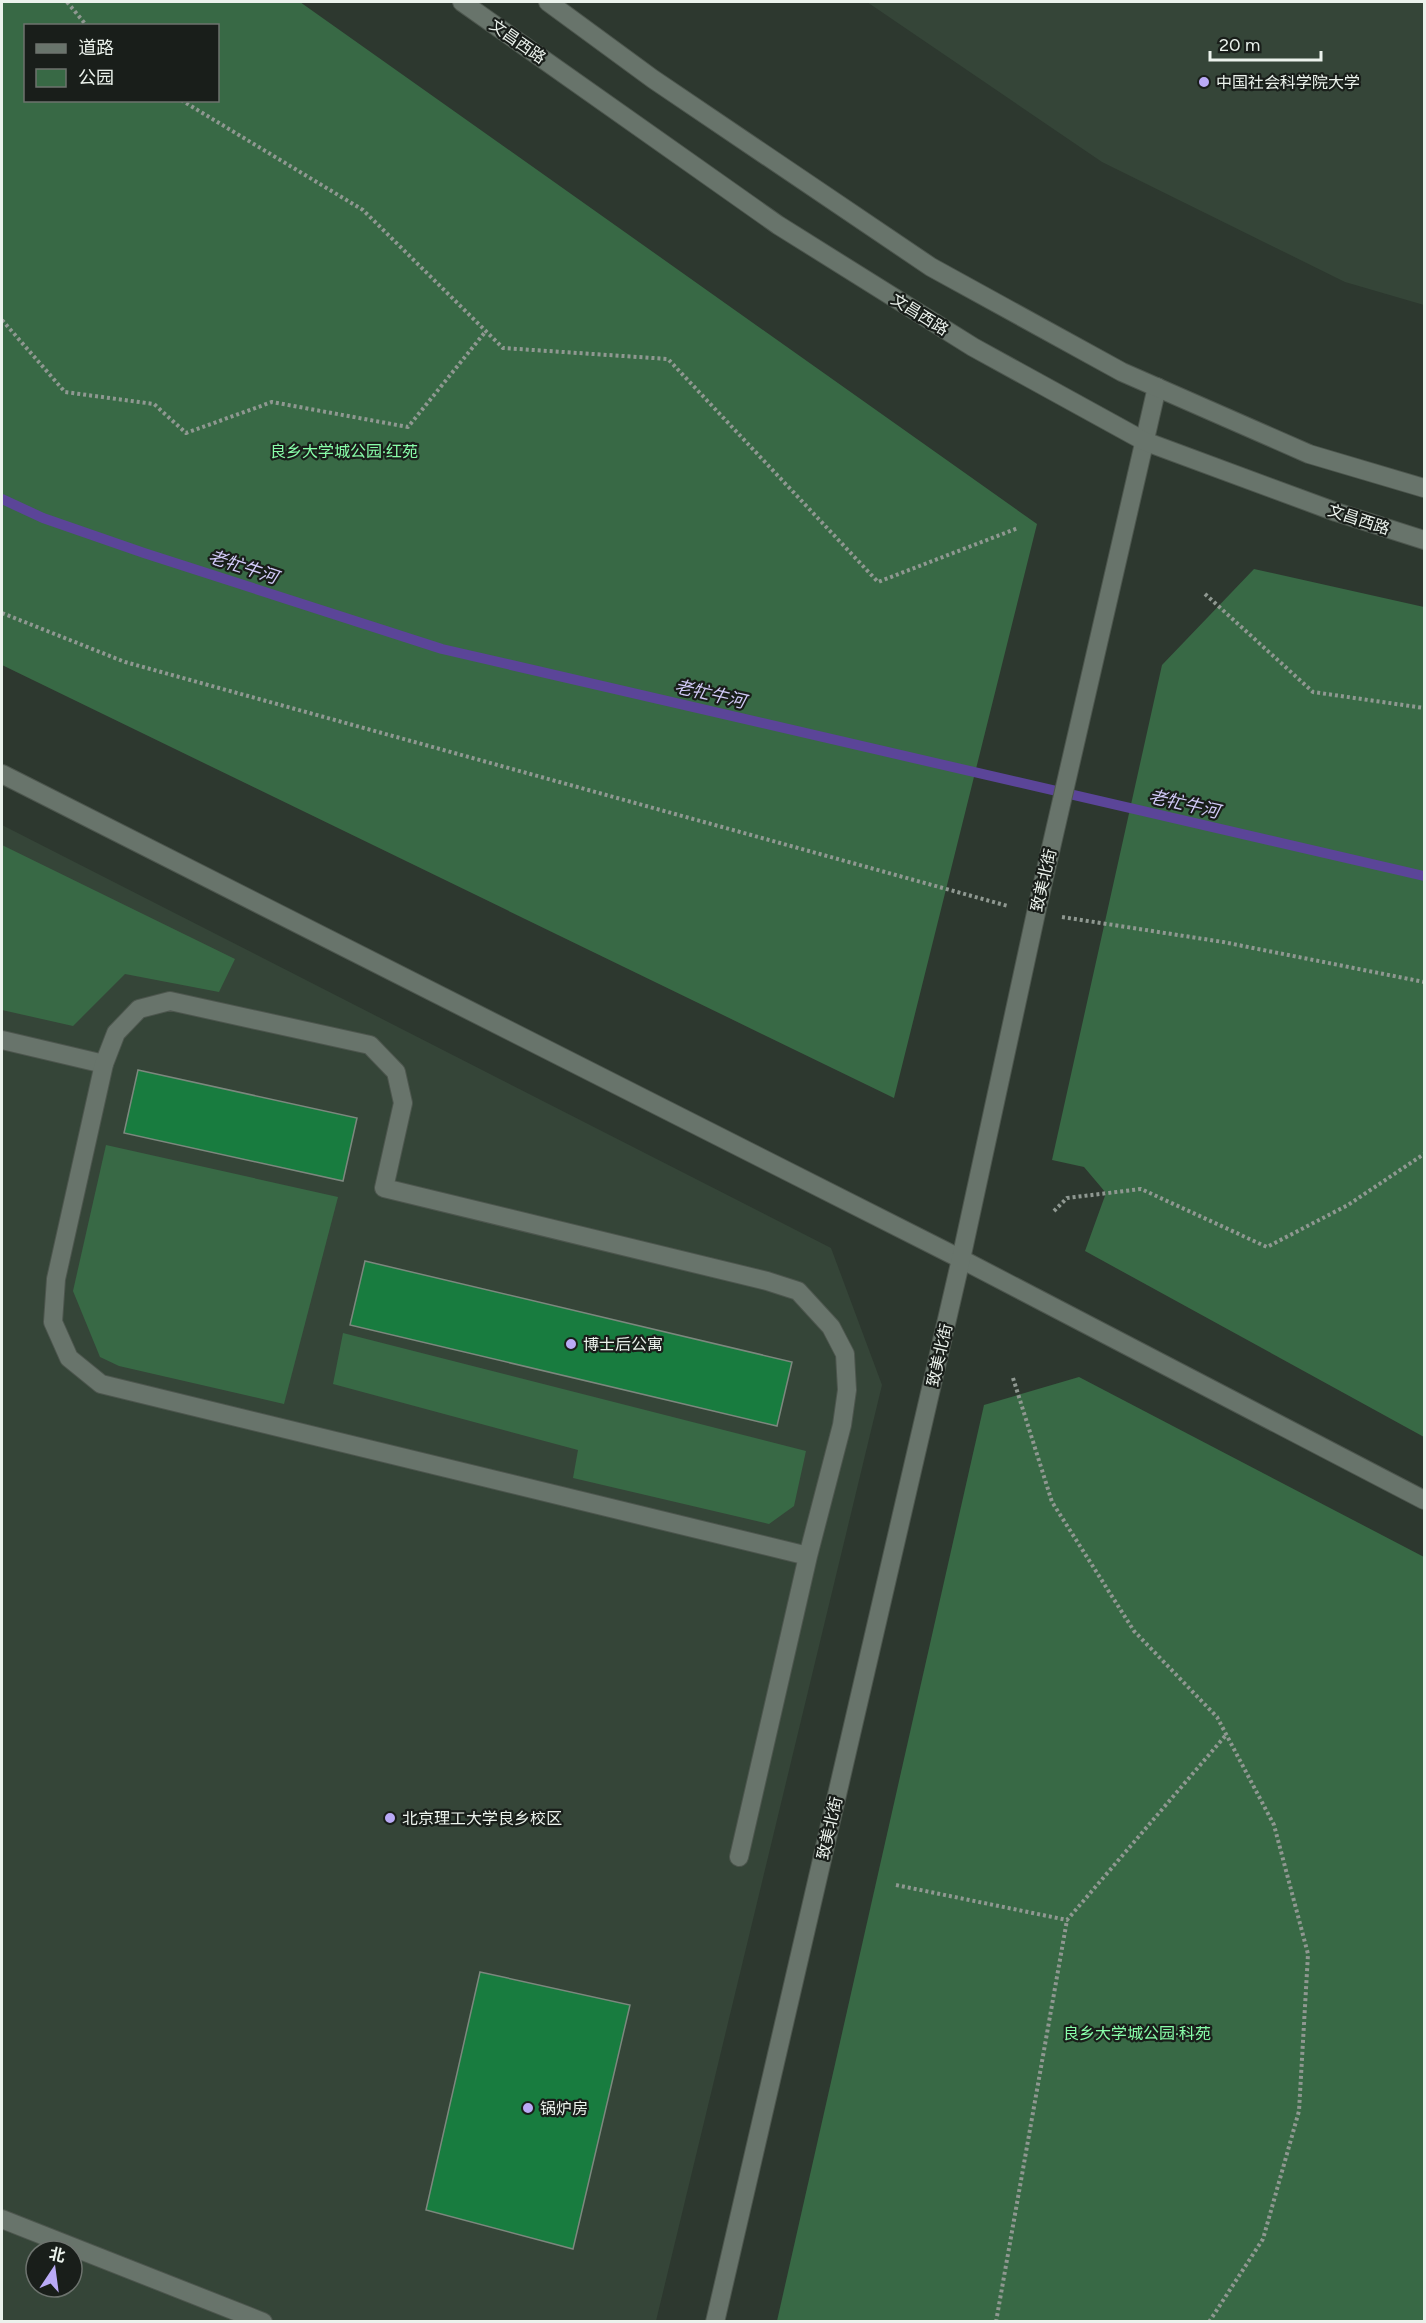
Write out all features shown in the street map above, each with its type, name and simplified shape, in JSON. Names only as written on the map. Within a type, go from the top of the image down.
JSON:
[{"type":"street","name":"文昌西路","points":[[462,2],[778,225],[973,347],[1144,441],[1336,512],[1425,540]]},
{"type":"street","points":[[548,2],[653,79],[931,267],[1122,372],[1309,454],[1425,488]]},
{"type":"street","name":"致美北街","points":[[715,2322],[962,1259],[1036,913],[1157,387]]},
{"type":"street","points":[[2,774],[962,1259],[1425,1500]]},
{"type":"street","points":[[739,1857],[808,1556],[842,1425],[846,1390],[845,1354],[831,1327],[798,1291],[767,1281],[384,1188],[403,1103],[396,1072],[370,1045],[171,1001],[139,1009],[116,1033],[104,1064],[56,1279],[53,1322],[69,1358],[101,1384],[808,1556]]},
{"type":"street","points":[[2,1040],[104,1064]]},
{"type":"street","points":[[2,2219],[263,2322]]},
{"type":"path","points":[[67,2],[85,24]]},
{"type":"path","points":[[184,102],[363,210],[503,348],[668,359],[879,582],[1018,528]]},
{"type":"path","points":[[2,320],[65,392],[154,404],[186,433],[272,402],[408,428],[486,331]]},
{"type":"path","points":[[1205,594],[1313,692],[1425,708]]},
{"type":"path","points":[[2,613],[125,662],[1036,913],[1223,942],[1425,982]]},
{"type":"path","points":[[1054,1211],[1067,1198],[1142,1190],[1267,1247],[1348,1205],[1425,1154]]},
{"type":"path","points":[[1013,1378],[1052,1502],[1134,1631],[1217,1717],[1274,1826],[1308,1954],[1299,2111],[1263,2239],[1209,2322]]},
{"type":"path","points":[[996,2322],[1067,1920],[1226,1734]]},
{"type":"path","points":[[896,1885],[1067,1920]]},
{"type":"shaded area","name":"中国社会科学院大学","points":[[867,2],[1424,2],[1424,305],[1345,282],[1102,162]]},
{"type":"shaded area","name":"北京理工大学良乡校区","points":[[2,825],[831,1248],[882,1385],[656,2321],[2,2321]]},
{"type":"green space","name":"良乡大学城公园·红苑","points":[[2,2],[300,2],[1037,524],[894,1098],[2,665]]},
{"type":"green space","points":[[1254,569],[1424,607],[1424,1437],[1085,1251],[1106,1193],[1084,1167],[1052,1160],[1162,665]]},
{"type":"green space","points":[[2,845],[235,959],[219,992],[125,974],[73,1026],[2,1010]]},
{"type":"green space","points":[[106,1145],[338,1197],[284,1404],[119,1366],[100,1357],[73,1291]]},
{"type":"green space","points":[[343,1333],[806,1451],[794,1506],[769,1524],[573,1478],[578,1450],[333,1384]]},
{"type":"green space","name":"良乡大学城公园·科苑","points":[[1079,1377],[1424,1557],[1424,2321],[777,2321],[984,1405]]},
{"type":"building","points":[[138,1070],[357,1118],[343,1181],[124,1133]]},
{"type":"building","name":"博士后公寓","points":[[365,1261],[792,1362],[777,1426],[350,1325]]},
{"type":"building","name":"锅炉房","points":[[480,1972],[630,2005],[573,2249],[426,2210]]},
{"type":"waterway","name":"老牤牛河","points":[[2,499],[43,518],[144,553],[442,649],[1424,876]]},
{"type":"place","name":"中国社会科学院大学","points":[[1204,82]]},
{"type":"place","name":"博士后公寓","points":[[571,1344]]},
{"type":"place","name":"北京理工大学良乡校区","points":[[390,1818]]},
{"type":"place","name":"锅炉房","points":[[528,2108]]}]
